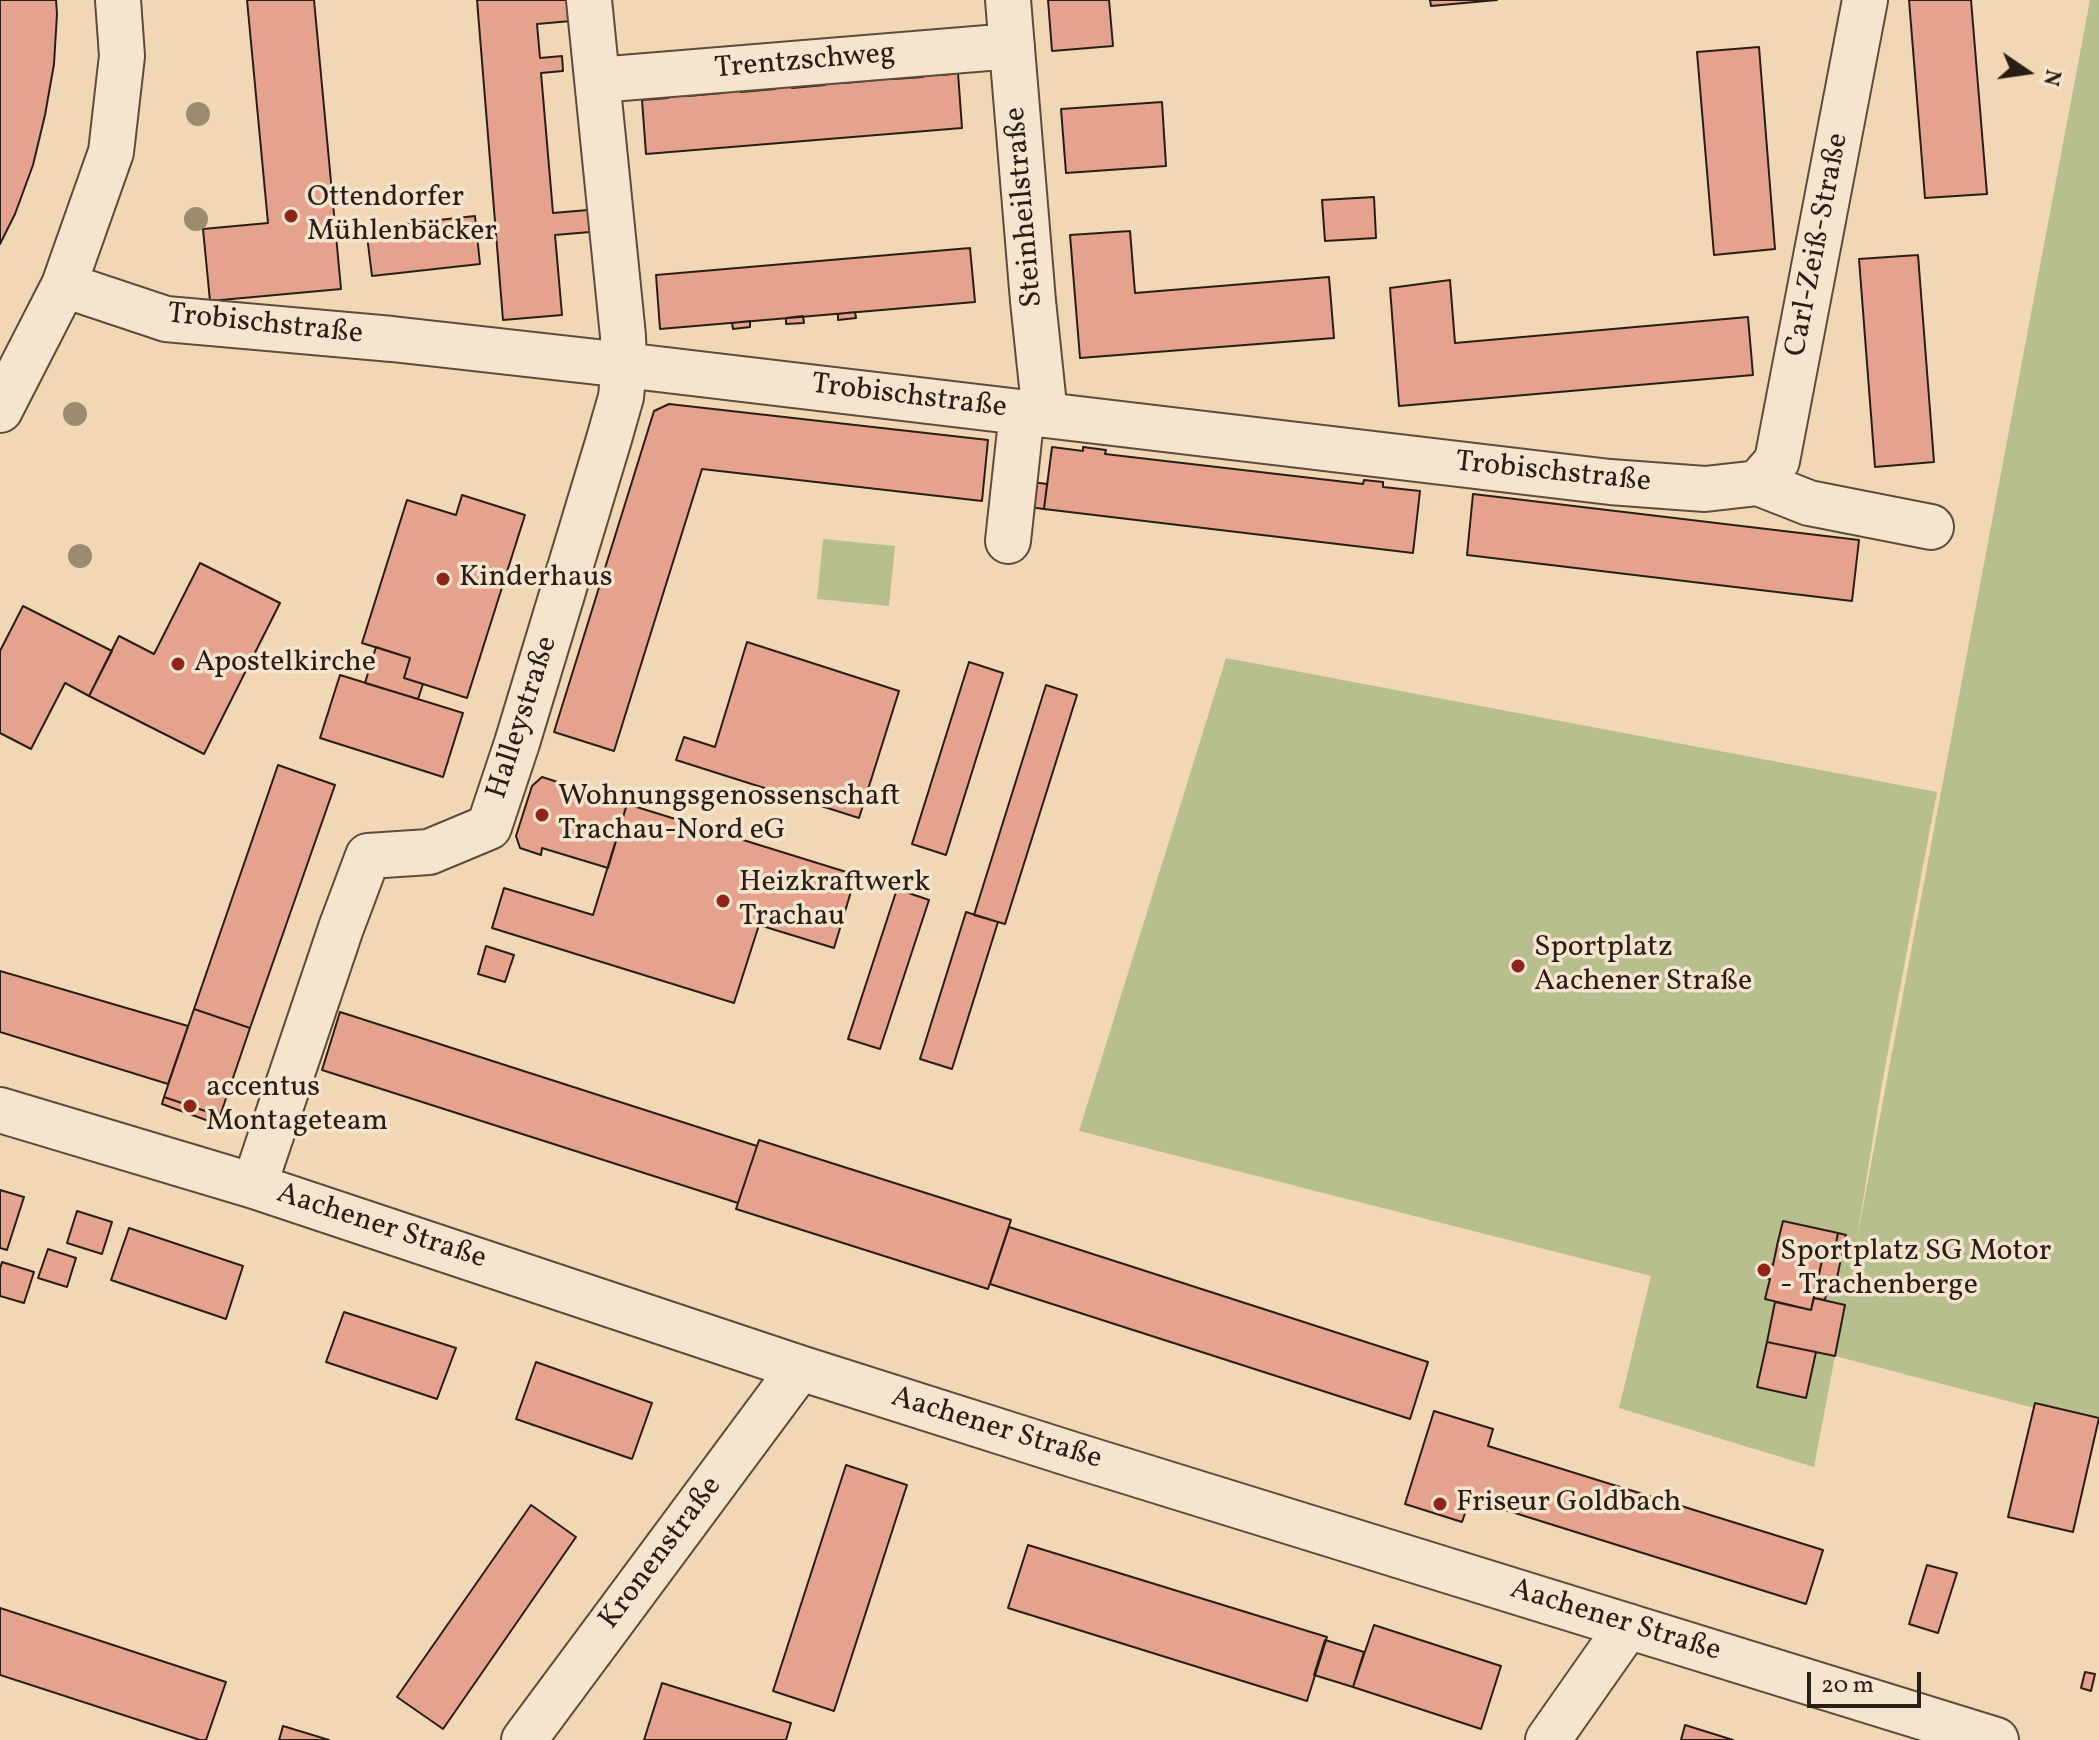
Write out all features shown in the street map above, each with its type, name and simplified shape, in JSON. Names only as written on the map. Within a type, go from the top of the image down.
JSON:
[{"type":"street","points":[[0,410],[64,285],[111,152],[122,56],[118,0]]},
{"type":"street","name":"Halleystraße","points":[[254,1186],[368,856],[429,852],[489,827],[621,397],[624,365],[589,0]]},
{"type":"street","name":"Steinheilstraße","points":[[1008,0],[1033,301],[1034,413],[1008,541]]},
{"type":"street","name":"Carl-Zeiß-Straße","points":[[1758,483],[1777,461],[1865,0]]},
{"type":"street","name":"Trentzschweg","points":[[598,80],[1012,46]]},
{"type":"street","name":"Trobischstraße","points":[[64,285],[166,319],[392,339],[624,365],[1610,482],[1705,489],[1758,483]]},
{"type":"street","points":[[1758,483],[1809,503],[1931,527]]},
{"type":"street","name":"Aachener Straße","points":[[0,1110],[254,1186],[800,1368],[1996,1740]]},
{"type":"street","name":"Kronenstraße","points":[[524,1740],[800,1368]]},
{"type":"street","points":[[1548,1740],[1628,1626]]},
{"type":"green space","name":"Sportplatz Aachener Straße","points":[[2090,0],[2099,0],[2099,1425],[1835,1356],[1814,1467],[1619,1408],[1651,1276],[1079,1131],[1226,658],[1937,792],[1881,1089],[1856,1244]]},
{"type":"green space","points":[[823,539],[895,546],[889,606],[817,599]]},
{"type":"building","points":[[0,0],[56,0],[57,14],[54,64],[33,165],[0,244]]},
{"type":"building","points":[[247,0],[314,0],[341,289],[210,301],[203,229],[268,223]]},
{"type":"building","points":[[477,0],[570,0],[571,21],[537,24],[540,58],[562,56],[563,71],[541,73],[553,213],[588,210],[590,232],[555,235],[562,315],[503,320]]},
{"type":"building","points":[[1048,0],[1109,0],[1113,46],[1052,51]]},
{"type":"building","points":[[1430,0],[1497,0],[1431,6]]},
{"type":"building","points":[[1909,0],[1971,0],[1987,194],[1925,198]]},
{"type":"building","points":[[1759,47],[1775,249],[1714,255],[1697,52]]},
{"type":"building","points":[[943,69],[943,75],[958,73],[962,128],[646,154],[642,100],[668,98],[668,90],[688,89],[688,96],[722,93],[721,86],[740,85],[741,92],[775,89],[775,83],[792,81],[792,88],[825,85],[825,78],[844,76],[844,83],[877,80],[877,74],[893,72],[894,79],[923,77],[923,70]]},
{"type":"building","points":[[1162,102],[1166,166],[1066,173],[1061,109]]},
{"type":"building","points":[[1374,197],[1376,238],[1325,241],[1322,200]]},
{"type":"building","points":[[475,216],[480,264],[372,276],[366,228]]},
{"type":"building","points":[[1130,231],[1135,293],[1329,277],[1334,338],[1080,358],[1070,235]]},
{"type":"building","points":[[970,248],[975,302],[660,329],[656,275]]},
{"type":"building","points":[[1918,255],[1934,462],[1875,467],[1859,259]]},
{"type":"building","points":[[1450,280],[1455,343],[1748,317],[1753,375],[1399,406],[1390,288]]},
{"type":"building","points":[[855,312],[856,318],[838,320],[838,314]]},
{"type":"building","points":[[803,316],[804,323],[786,324],[786,318]]},
{"type":"building","points":[[750,321],[750,327],[733,329],[732,323]]},
{"type":"building","points":[[669,404],[988,440],[982,501],[702,469],[614,751],[554,732],[654,411]]},
{"type":"building","points":[[1052,447],[1083,451],[1083,447],[1106,450],[1105,454],[1363,484],[1364,480],[1383,482],[1383,487],[1420,491],[1413,553],[1044,509]]},
{"type":"building","points":[[1032,482],[1047,484],[1044,509],[1029,507]]},
{"type":"building","points":[[1473,494],[1859,540],[1852,601],[1467,555]]},
{"type":"building","name":"Kinderhaus","points":[[462,495],[525,515],[467,698],[404,678],[410,658],[362,643],[407,500],[456,515]]},
{"type":"building","name":"Apostelkirche","points":[[200,563],[280,603],[204,754],[89,696],[119,636],[154,654]]},
{"type":"building","points":[[23,606],[112,651],[89,696],[65,683],[31,749],[0,733],[0,651]]},
{"type":"building","points":[[747,642],[899,691],[859,818],[676,760],[684,737],[715,747]]},
{"type":"building","points":[[376,647],[410,658],[404,678],[423,684],[418,699],[365,683]]},
{"type":"building","points":[[969,662],[1003,673],[946,855],[912,844]]},
{"type":"building","points":[[340,675],[463,713],[443,777],[320,738]]},
{"type":"building","points":[[1046,685],[1077,695],[1005,924],[974,915]]},
{"type":"building","points":[[278,765],[335,785],[250,1028],[194,1009]]},
{"type":"building","points":[[542,777],[627,804],[608,868],[542,848],[541,855],[520,848],[516,836],[532,786]]},
{"type":"building","name":"Heizkraftwerk Trachau","points":[[627,804],[856,875],[834,948],[759,925],[734,1003],[492,928],[504,888],[593,915]]},
{"type":"building","points":[[897,889],[929,900],[880,1049],[848,1039]]},
{"type":"building","points":[[966,912],[998,922],[952,1069],[920,1059]]},
{"type":"building","points":[[486,946],[514,955],[505,982],[478,974]]},
{"type":"building","points":[[0,971],[188,1026],[168,1084],[0,1032]]},
{"type":"building","points":[[194,1009],[250,1028],[220,1116],[164,1097]]},
{"type":"building","points":[[340,1012],[757,1146],[738,1203],[322,1070]]},
{"type":"building","points":[[164,1097],[220,1116],[217,1124],[162,1104]]},
{"type":"building","points":[[759,1140],[1011,1220],[988,1289],[736,1209]]},
{"type":"building","points":[[0,1190],[24,1197],[7,1250],[0,1248]]},
{"type":"building","points":[[77,1211],[112,1222],[102,1254],[67,1243]]},
{"type":"building","points":[[1783,1221],[1838,1233],[1834,1253],[1778,1241]]},
{"type":"building","points":[[1009,1227],[1428,1362],[1410,1419],[990,1284]]},
{"type":"building","points":[[129,1228],[243,1266],[226,1319],[111,1280]]},
{"type":"building","points":[[1838,1233],[1846,1235],[1834,1292],[1827,1290],[1825,1300],[1814,1298],[1824,1251],[1834,1253]]},
{"type":"building","points":[[1778,1241],[1824,1251],[1811,1310],[1765,1299],[1770,1279],[1763,1277],[1766,1263],[1773,1265]]},
{"type":"building","points":[[48,1249],[76,1258],[67,1287],[38,1278]]},
{"type":"building","points":[[2,1262],[34,1272],[24,1303],[0,1296]]},
{"type":"building","points":[[1814,1298],[1845,1305],[1835,1356],[1767,1342],[1775,1302],[1811,1310]]},
{"type":"building","points":[[344,1312],[456,1348],[437,1399],[326,1362]]},
{"type":"building","points":[[1767,1342],[1816,1352],[1806,1398],[1757,1387]]},
{"type":"building","points":[[536,1362],[652,1403],[632,1459],[516,1419]]},
{"type":"building","points":[[2035,1403],[2099,1418],[2073,1532],[2008,1517]]},
{"type":"building","points":[[1434,1411],[1493,1429],[1488,1446],[1823,1550],[1806,1604],[1470,1499],[1462,1522],[1405,1504]]},
{"type":"building","points":[[846,1465],[907,1485],[834,1711],[773,1691]]},
{"type":"building","points":[[531,1505],[576,1537],[443,1729],[397,1697]]},
{"type":"building","points":[[1028,1545],[1327,1637],[1307,1701],[1008,1608]]},
{"type":"building","points":[[1927,1565],[1957,1573],[1938,1633],[1909,1624]]},
{"type":"building","points":[[0,1608],[226,1682],[206,1740],[0,1675]]},
{"type":"building","points":[[1374,1625],[1501,1666],[1481,1729],[1353,1687]]},
{"type":"building","points":[[1325,1640],[1364,1652],[1353,1687],[1314,1675]]},
{"type":"building","points":[[2085,1672],[2095,1674],[2091,1691],[2081,1688]]},
{"type":"building","points":[[662,1683],[791,1723],[786,1740],[644,1740]]},
{"type":"building","points":[[1685,1725],[1733,1740],[1681,1740]]},
{"type":"building","points":[[283,1726],[329,1740],[279,1740]]},
{"type":"place","name":"Ottendorfer Mühlenbäcker","points":[[291,216]]},
{"type":"place","name":"Kinderhaus","points":[[443,579]]},
{"type":"place","name":"Apostelkirche","points":[[178,664]]},
{"type":"place","name":"Wohnungsgenossenschaft Trachau-Nord eG","points":[[542,815]]},
{"type":"place","name":"Heizkraftwerk Trachau","points":[[723,901]]},
{"type":"place","name":"Sportplatz Aachener Straße","points":[[1518,966]]},
{"type":"place","name":"accentus Montageteam","points":[[190,1106]]},
{"type":"place","name":"Sportplatz SG Motor - Trachenberge","points":[[1764,1270]]},
{"type":"place","name":"Friseur Goldbach","points":[[1440,1504]]}]
